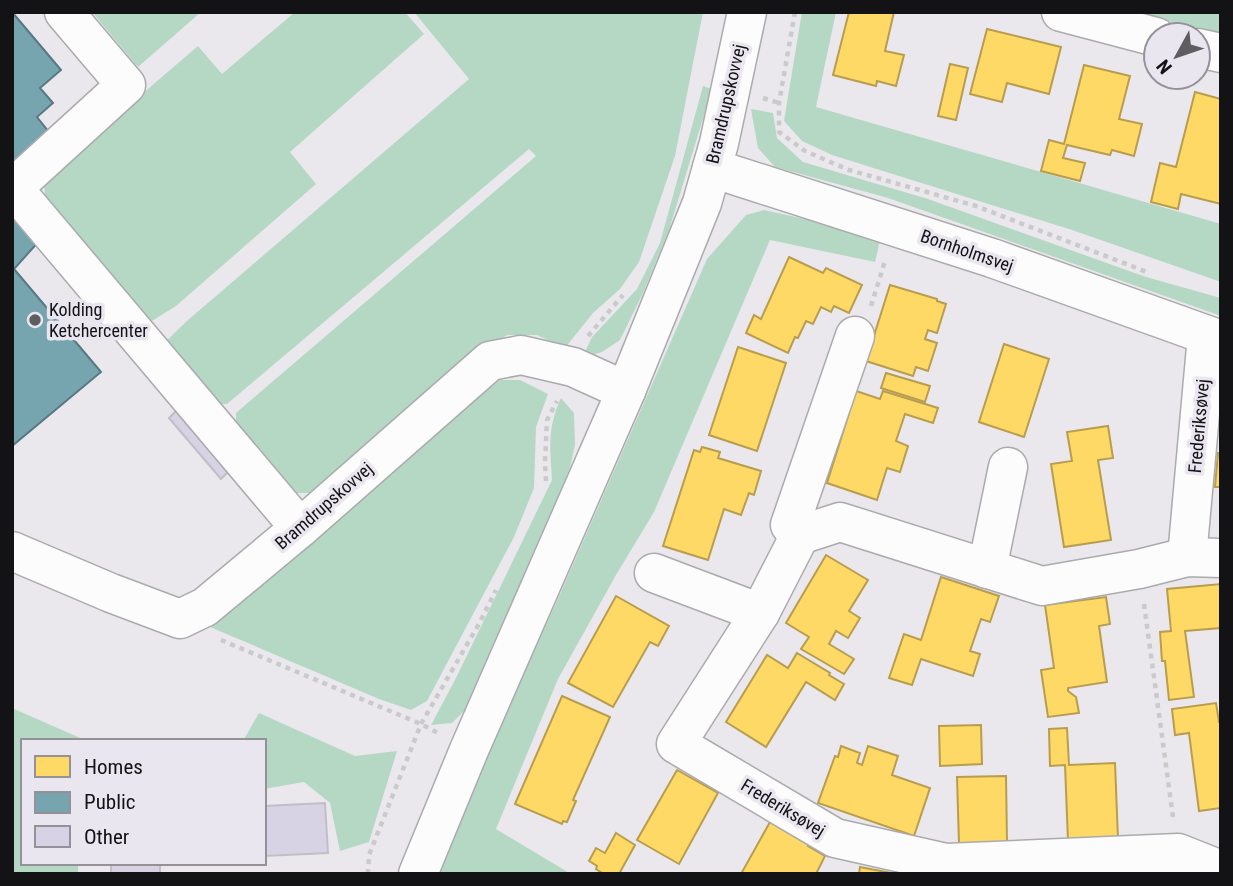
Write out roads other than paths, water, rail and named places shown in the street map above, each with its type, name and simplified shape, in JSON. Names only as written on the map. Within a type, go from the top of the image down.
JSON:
[{"type":"street","points":[[64,12],[126,85],[13,188],[300,527]]},
{"type":"street","name":"Bramdrupskovvej","points":[[418,874],[469,750],[626,391],[702,203],[719,143],[747,12]]},
{"type":"street","points":[[1061,12],[1142,33]]},
{"type":"street","name":"Bornholmsvej","points":[[712,168],[992,258],[1214,338]]},
{"type":"street","points":[[800,535],[790,525],[855,335]]},
{"type":"street","name":"Frederiksøvej","points":[[1214,338],[1204,558],[1042,586],[840,522],[800,535],[760,613],[676,744],[835,838],[946,863],[1178,853],[1221,870]]},
{"type":"street","name":"Bramdrupskovvej","points":[[12,551],[180,619],[205,607],[490,361],[522,355],[573,367],[626,391]]},
{"type":"street","points":[[988,569],[1008,467]]},
{"type":"street","points":[[654,573],[760,613]]},
{"type":"place","name":"Kolding Ketchercenter","points":[[35,320]]}]
